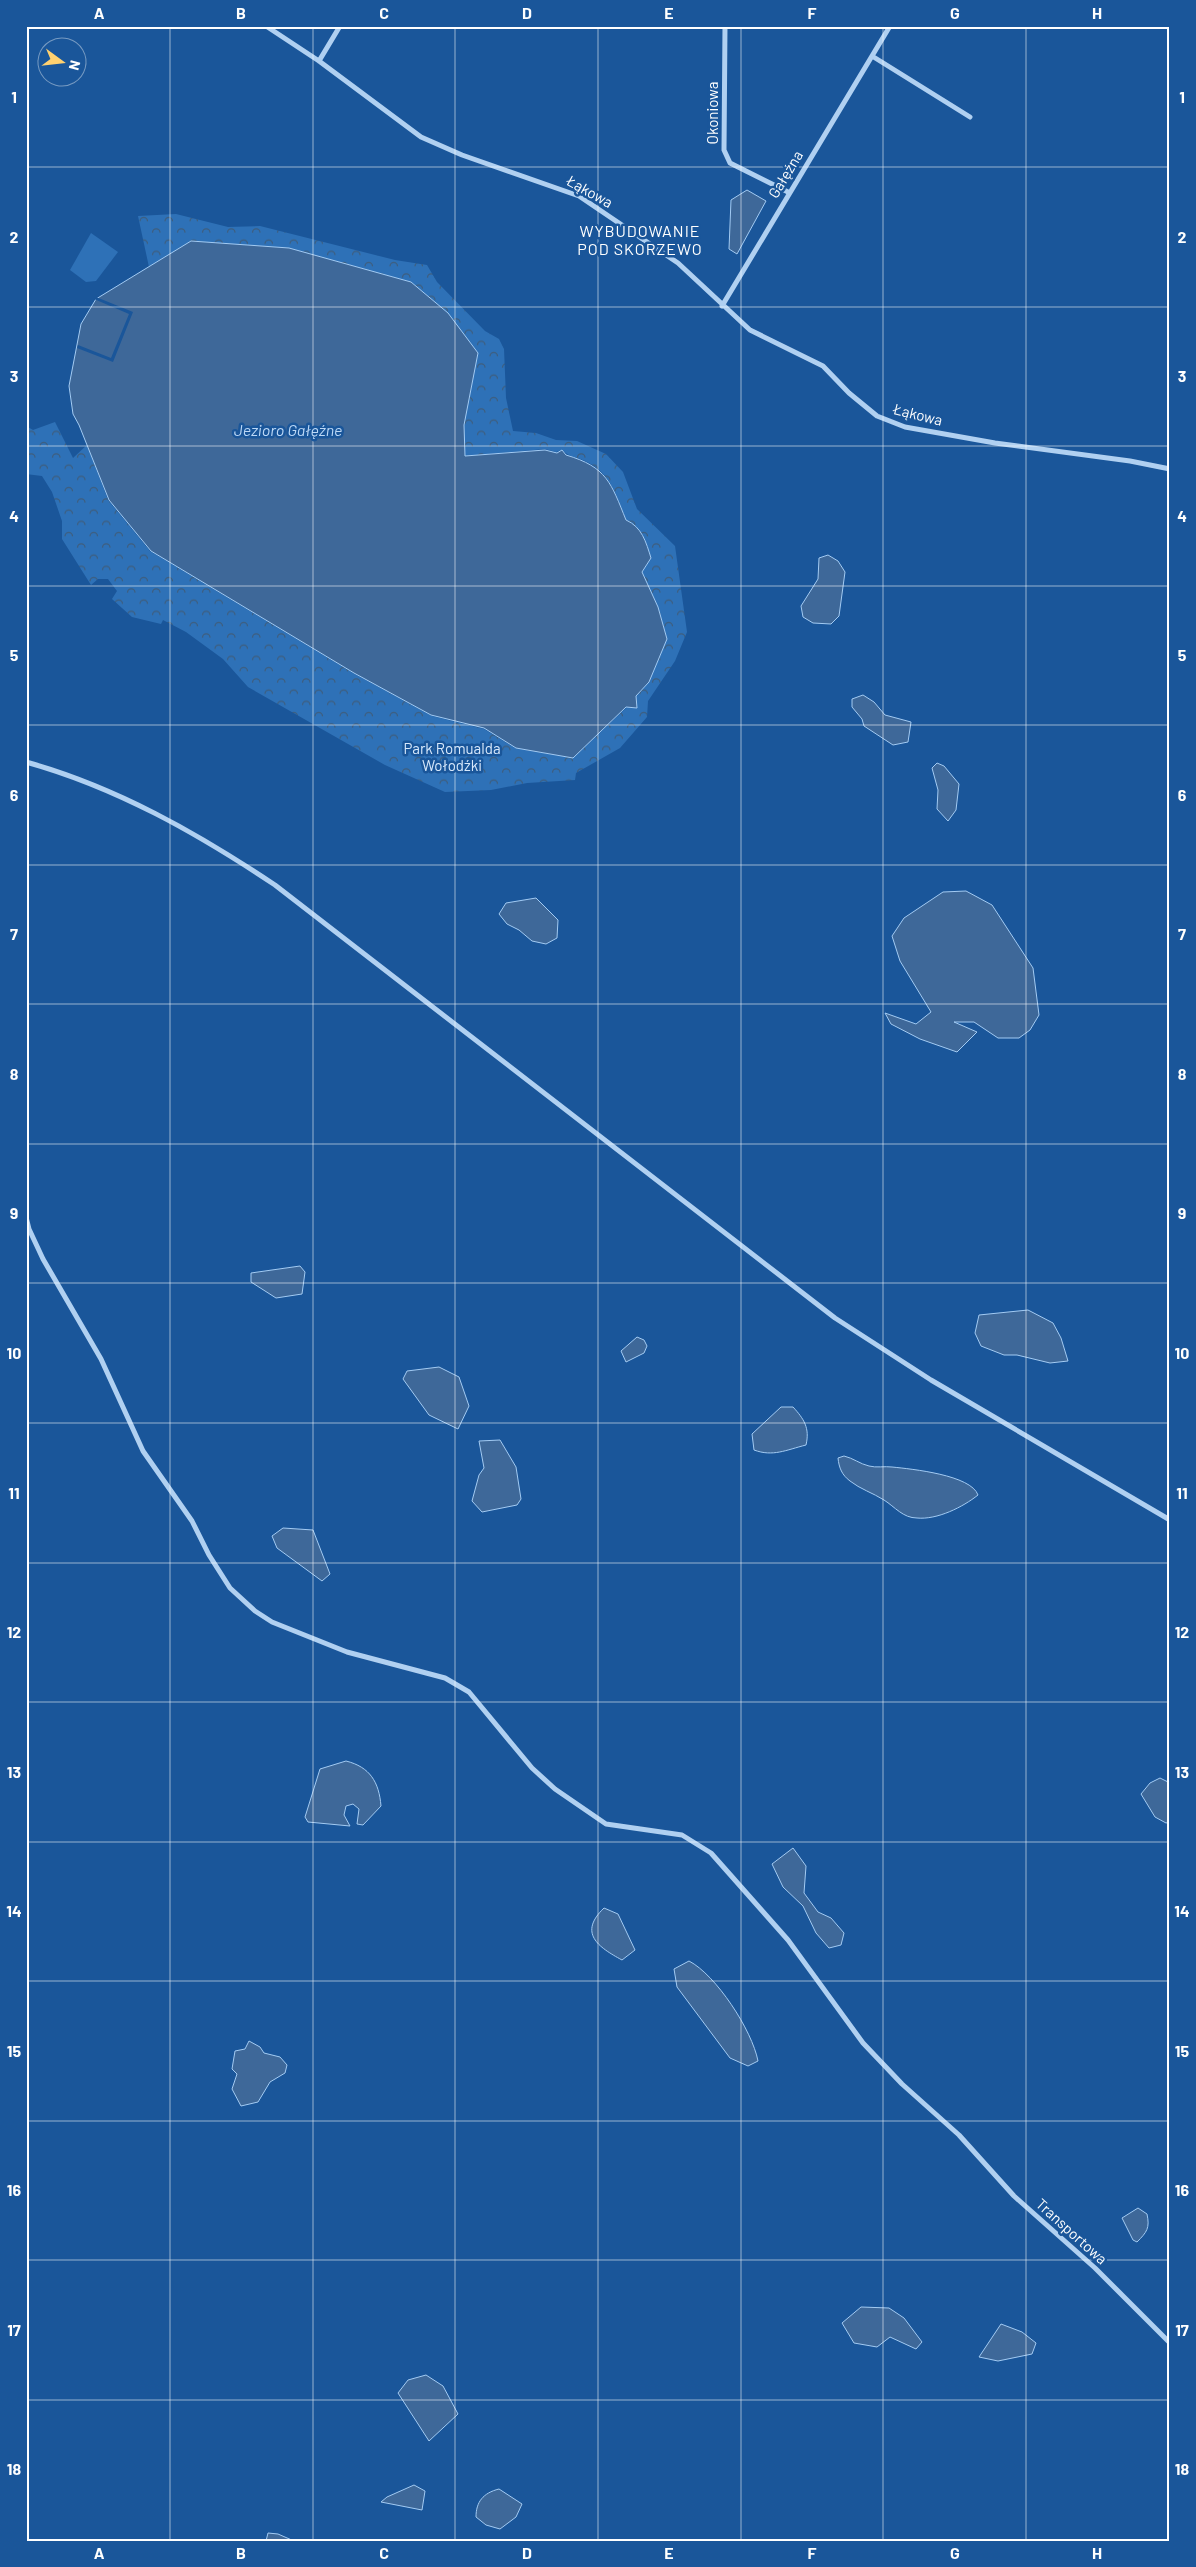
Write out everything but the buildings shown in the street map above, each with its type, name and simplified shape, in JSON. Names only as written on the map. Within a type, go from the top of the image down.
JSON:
[{"type":"street","name":"Łąkowa","points":[[266,26],[319,61],[421,137],[462,155],[579,196],[678,263],[722,306],[750,330],[823,366],[849,393],[877,416],[906,427],[995,443],[1130,461],[1170,469]]},
{"type":"street","points":[[319,61],[340,26]]},
{"type":"street","name":"Okoniowa","points":[[725,26],[724,150],[730,163],[788,192]]},
{"type":"street","name":"Gałęźna","points":[[722,306],[788,192],[890,26]]},
{"type":"street","points":[[872,56],[970,117]]},
{"type":"street","points":[[26,762],[63,772],[143,807],[214,844],[275,885],[835,1318],[931,1380],[1170,1520]]},
{"type":"street","name":"Transportowa","points":[[26,1217],[28,1228],[43,1259],[101,1359],[144,1451],[192,1521],[209,1555],[230,1588],[255,1611],[272,1622],[347,1652],[445,1678],[469,1692],[532,1768],[555,1789],[606,1824],[682,1835],[711,1853],[788,1940],[863,2043],[902,2084],[958,2135],[1014,2196],[1095,2268],[1170,2343]]},
{"type":"green space","name":"Park Romualda Wołodźki","points":[[176,214],[228,227],[260,226],[395,260],[427,265],[437,282],[485,331],[499,339],[504,349],[506,398],[513,431],[536,433],[556,440],[577,441],[606,454],[623,472],[637,509],[675,546],[687,632],[675,661],[648,701],[647,717],[620,748],[576,773],[575,780],[527,783],[491,790],[445,792],[385,765],[248,687],[223,659],[186,632],[163,620],[161,624],[132,617],[112,599],[117,591],[108,579],[98,579],[91,585],[62,539],[62,521],[52,492],[42,476],[26,474],[26,426],[33,430],[55,422],[73,458],[87,445],[108,500],[150,551],[353,673],[432,716],[484,729],[515,748],[573,758],[627,707],[637,708],[636,696],[649,682],[667,639],[658,607],[642,572],[651,558],[645,541],[640,531],[626,520],[612,486],[601,471],[582,459],[562,450],[556,452],[545,449],[465,456],[463,426],[478,353],[448,313],[411,282],[289,248],[191,241],[149,267],[138,216]]},
{"type":"green space","points":[[91,233],[118,252],[96,281],[86,282],[70,270]]},
{"type":"water","points":[[747,190],[766,201],[737,254],[729,249],[731,200]]},
{"type":"water","name":"Jezioro Gałęźne","points":[[191,241],[289,248],[411,282],[448,313],[478,353],[464,425],[465,456],[545,450],[557,453],[562,450],[566,455],[591,465],[606,478],[626,520],[640,531],[645,541],[651,558],[642,572],[658,607],[667,639],[649,682],[636,696],[637,708],[626,707],[573,758],[516,748],[484,728],[431,715],[354,673],[151,551],[109,500],[73,414],[69,386],[81,324],[96,299]]},
{"type":"water","points":[[828,555],[838,561],[845,572],[839,616],[831,624],[813,623],[803,617],[801,606],[818,579],[819,558]]},
{"type":"water","points":[[863,695],[874,702],[885,715],[911,722],[908,742],[893,745],[864,726],[862,719],[852,707],[852,699]]},
{"type":"water","points":[[937,763],[944,766],[959,784],[956,810],[948,821],[937,809],[938,790],[932,768]]},
{"type":"water","points":[[966,891],[992,905],[1033,968],[1039,1015],[1030,1030],[1019,1038],[998,1038],[974,1022],[954,1022],[977,1032],[957,1052],[920,1039],[891,1024],[885,1013],[916,1024],[931,1012],[900,961],[892,936],[904,918],[943,892]]},
{"type":"water","points":[[536,898],[558,920],[557,938],[546,944],[532,941],[519,930],[507,924],[499,914],[506,903]]},
{"type":"water","points":[[300,1266],[305,1272],[302,1294],[276,1298],[251,1282],[251,1273]]},
{"type":"water","points":[[1028,1310],[1053,1323],[1061,1338],[1068,1361],[1050,1363],[1017,1355],[1004,1355],[981,1346],[975,1333],[979,1315]]},
{"type":"water","points":[[637,1337],[644,1340],[647,1346],[644,1353],[626,1362],[621,1351]]},
{"type":"water","points":[[439,1367],[459,1377],[469,1406],[458,1429],[429,1415],[403,1379],[407,1371]]},
{"type":"water","points":[[781,1407],[793,1407],[803,1420],[807,1429],[806,1445],[774,1453],[754,1450],[752,1434]]},
{"type":"water","points":[[500,1440],[516,1467],[521,1499],[517,1505],[482,1512],[472,1501],[479,1475],[484,1468],[479,1441]]},
{"type":"water","points":[[844,1456],[872,1467],[913,1469],[940,1474],[964,1482],[973,1488],[978,1495],[965,1504],[941,1515],[912,1518],[847,1479],[841,1471],[838,1462],[838,1458]]},
{"type":"water","points":[[283,1528],[313,1530],[330,1574],[322,1581],[277,1548],[272,1536]]},
{"type":"water","points":[[346,1761],[361,1767],[372,1777],[378,1790],[381,1806],[363,1825],[357,1824],[359,1809],[353,1804],[346,1806],[344,1815],[350,1826],[308,1822],[305,1817],[320,1769]]},
{"type":"water","points":[[1160,1778],[1170,1783],[1170,1822],[1166,1823],[1155,1817],[1141,1794],[1150,1783]]},
{"type":"water","points":[[793,1848],[806,1866],[804,1893],[818,1912],[831,1918],[844,1933],[841,1945],[829,1948],[816,1933],[803,1906],[783,1887],[772,1864]]},
{"type":"water","points":[[604,1908],[618,1914],[635,1950],[622,1960],[605,1950],[594,1938],[592,1925]]},
{"type":"water","points":[[689,1961],[710,1978],[741,2019],[758,2061],[748,2066],[730,2058],[677,1987],[674,1969]]},
{"type":"water","points":[[249,2041],[260,2047],[264,2053],[280,2057],[287,2065],[285,2073],[270,2082],[258,2102],[241,2106],[232,2089],[237,2074],[232,2069],[235,2051],[245,2049]]},
{"type":"water","points":[[1138,2208],[1147,2214],[1148,2226],[1137,2242],[1133,2240],[1122,2218]]},
{"type":"water","points":[[861,2307],[889,2308],[904,2318],[922,2342],[916,2349],[890,2337],[877,2347],[854,2343],[842,2323]]},
{"type":"water","points":[[1001,2324],[1022,2332],[1036,2343],[1032,2354],[998,2361],[979,2357]]},
{"type":"water","points":[[426,2375],[443,2386],[458,2414],[429,2441],[398,2393],[408,2380]]},
{"type":"water","points":[[414,2485],[425,2491],[422,2510],[381,2502],[387,2497]]},
{"type":"water","points":[[499,2489],[522,2504],[516,2517],[500,2529],[486,2525],[476,2517],[477,2507],[481,2499]]},
{"type":"water","points":[[268,2533],[278,2534],[294,2541],[266,2541]]},
{"type":"pier","points":[[96,297],[133,312],[113,362],[77,348],[78,345],[111,358],[129,314],[94,299]]},
{"type":"district","name":"WYBUDOWANIE POD SKORZEWO","points":[[640,239]]}]
